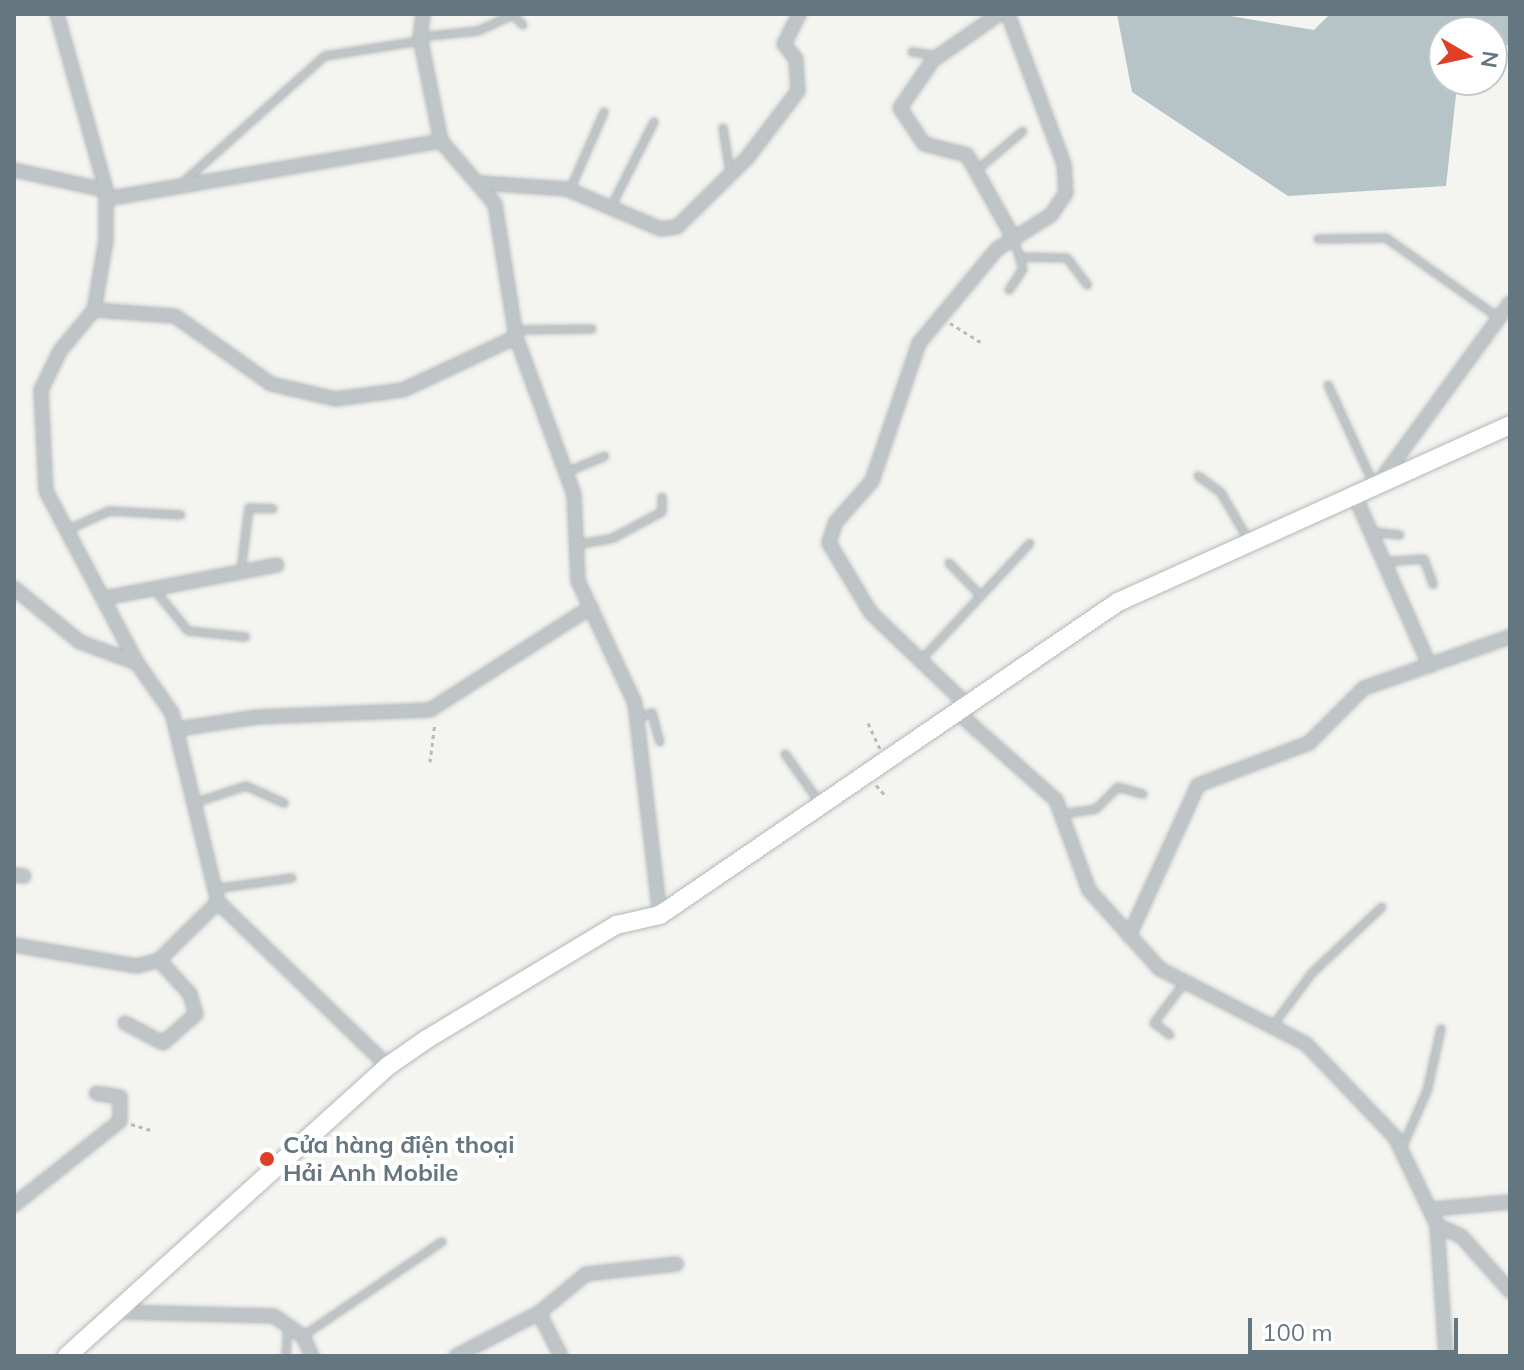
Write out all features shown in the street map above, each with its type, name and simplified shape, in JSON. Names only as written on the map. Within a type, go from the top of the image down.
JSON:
[{"type":"street","points":[[57,14],[106,194],[94,310],[60,351],[41,390],[46,491],[137,663],[178,729],[191,804],[218,902],[388,1066]]},
{"type":"street","points":[[423,14],[420,39],[441,141],[481,183],[495,204],[515,334],[567,472],[575,569],[639,717],[660,915]]},
{"type":"street","points":[[481,183],[570,190],[613,203],[669,231],[730,174],[798,91],[796,59],[784,44],[799,14]]},
{"type":"street","points":[[999,14],[942,54],[900,108],[924,144],[961,152],[977,170],[1013,237]]},
{"type":"street","points":[[1008,14],[1067,178],[1060,205],[1013,237],[941,317],[902,376],[872,481],[835,523],[829,543],[871,613],[922,659],[961,708],[1046,789],[1062,814],[1089,890],[1129,936],[1182,986],[1274,1024],[1323,1058],[1402,1148],[1433,1209],[1437,1225],[1446,1356]]},
{"type":"street","points":[[14,170],[106,194],[180,185],[441,141]]},
{"type":"street","points":[[1376,485],[1510,303]]},
{"type":"street","points":[[94,310],[175,316],[251,374],[336,399],[403,390],[515,334]]},
{"type":"street","points":[[67,1356],[121,1312],[388,1066],[616,925],[660,915],[1118,602],[1510,425]]},
{"type":"street","points":[[1354,494],[1379,563],[1430,666]]},
{"type":"street","points":[[105,598],[277,565]]},
{"type":"street","points":[[14,588],[80,642],[137,663]]},
{"type":"street","points":[[178,729],[437,706],[591,607]]},
{"type":"street","points":[[1129,936],[1198,785],[1309,743],[1353,695],[1510,637]]},
{"type":"street","points":[[14,945],[118,964],[159,960],[218,902]]},
{"type":"street","points":[[125,1023],[163,1043],[196,1014],[190,994],[159,960]]},
{"type":"street","points":[[14,1205],[120,1121],[126,1104],[96,1093]]},
{"type":"street","points":[[1433,1209],[1510,1202]]},
{"type":"street","points":[[1437,1225],[1461,1236],[1510,1291]]},
{"type":"street","points":[[456,1356],[539,1313],[599,1269],[676,1264]]},
{"type":"street","points":[[121,1312],[289,1322],[303,1336],[312,1356]]},
{"type":"street","points":[[539,1313],[561,1356]]},
{"type":"lane","points":[[180,185],[325,56],[478,31],[513,15],[523,25]]},
{"type":"lane","points":[[912,52],[942,54]]},
{"type":"lane","points":[[570,190],[604,112]]},
{"type":"lane","points":[[613,203],[654,122]]},
{"type":"lane","points":[[723,128],[730,174]]},
{"type":"lane","points":[[977,170],[1023,131]]},
{"type":"lane","points":[[1009,290],[1023,269],[1013,237]]},
{"type":"lane","points":[[1318,239],[1391,240],[1499,318]]},
{"type":"lane","points":[[1021,257],[1067,258],[1087,285]]},
{"type":"lane","points":[[515,334],[592,329]]},
{"type":"lane","points":[[1328,385],[1376,485]]},
{"type":"lane","points":[[567,472],[605,456]]},
{"type":"lane","points":[[1198,476],[1221,493],[1249,542]]},
{"type":"lane","points":[[575,545],[613,538],[662,512],[662,497]]},
{"type":"lane","points":[[241,572],[249,508],[273,509]]},
{"type":"lane","points":[[65,531],[109,511],[181,515]]},
{"type":"lane","points":[[1366,532],[1400,535]]},
{"type":"lane","points":[[922,659],[1030,543]]},
{"type":"lane","points":[[1379,563],[1424,559],[1433,584]]},
{"type":"lane","points":[[949,563],[980,595]]},
{"type":"lane","points":[[154,589],[188,631],[246,637]]},
{"type":"lane","points":[[639,717],[652,713],[660,742]]},
{"type":"lane","points":[[785,754],[821,804]]},
{"type":"lane","points":[[191,804],[246,786],[284,803]]},
{"type":"lane","points":[[1062,814],[1096,809],[1118,787],[1143,794]]},
{"type":"lane","points":[[214,889],[292,878]]},
{"type":"lane","points":[[1274,1024],[1312,973],[1382,907]]},
{"type":"lane","points":[[1170,1035],[1154,1023],[1182,986]]},
{"type":"lane","points":[[1402,1148],[1427,1091],[1441,1029]]},
{"type":"lane","points":[[303,1336],[442,1242]]},
{"type":"lane","points":[[286,1356],[289,1322]]},
{"type":"path","points":[[941,317],[980,342]]},
{"type":"path","points":[[430,762],[437,706]]},
{"type":"path","points":[[868,723],[885,760]]},
{"type":"path","points":[[120,1121],[154,1131]]},
{"type":"shaded area","points":[[1117,14],[1218,14],[1314,30],[1330,14],[1510,14],[1508,45],[1508,16],[1428,16],[1428,96],[1456,96],[1446,186],[1288,196],[1132,92]]},
{"type":"place","name":"Cửa hàng điện thoại Hải Anh Mobile","points":[[267,1159]]}]
